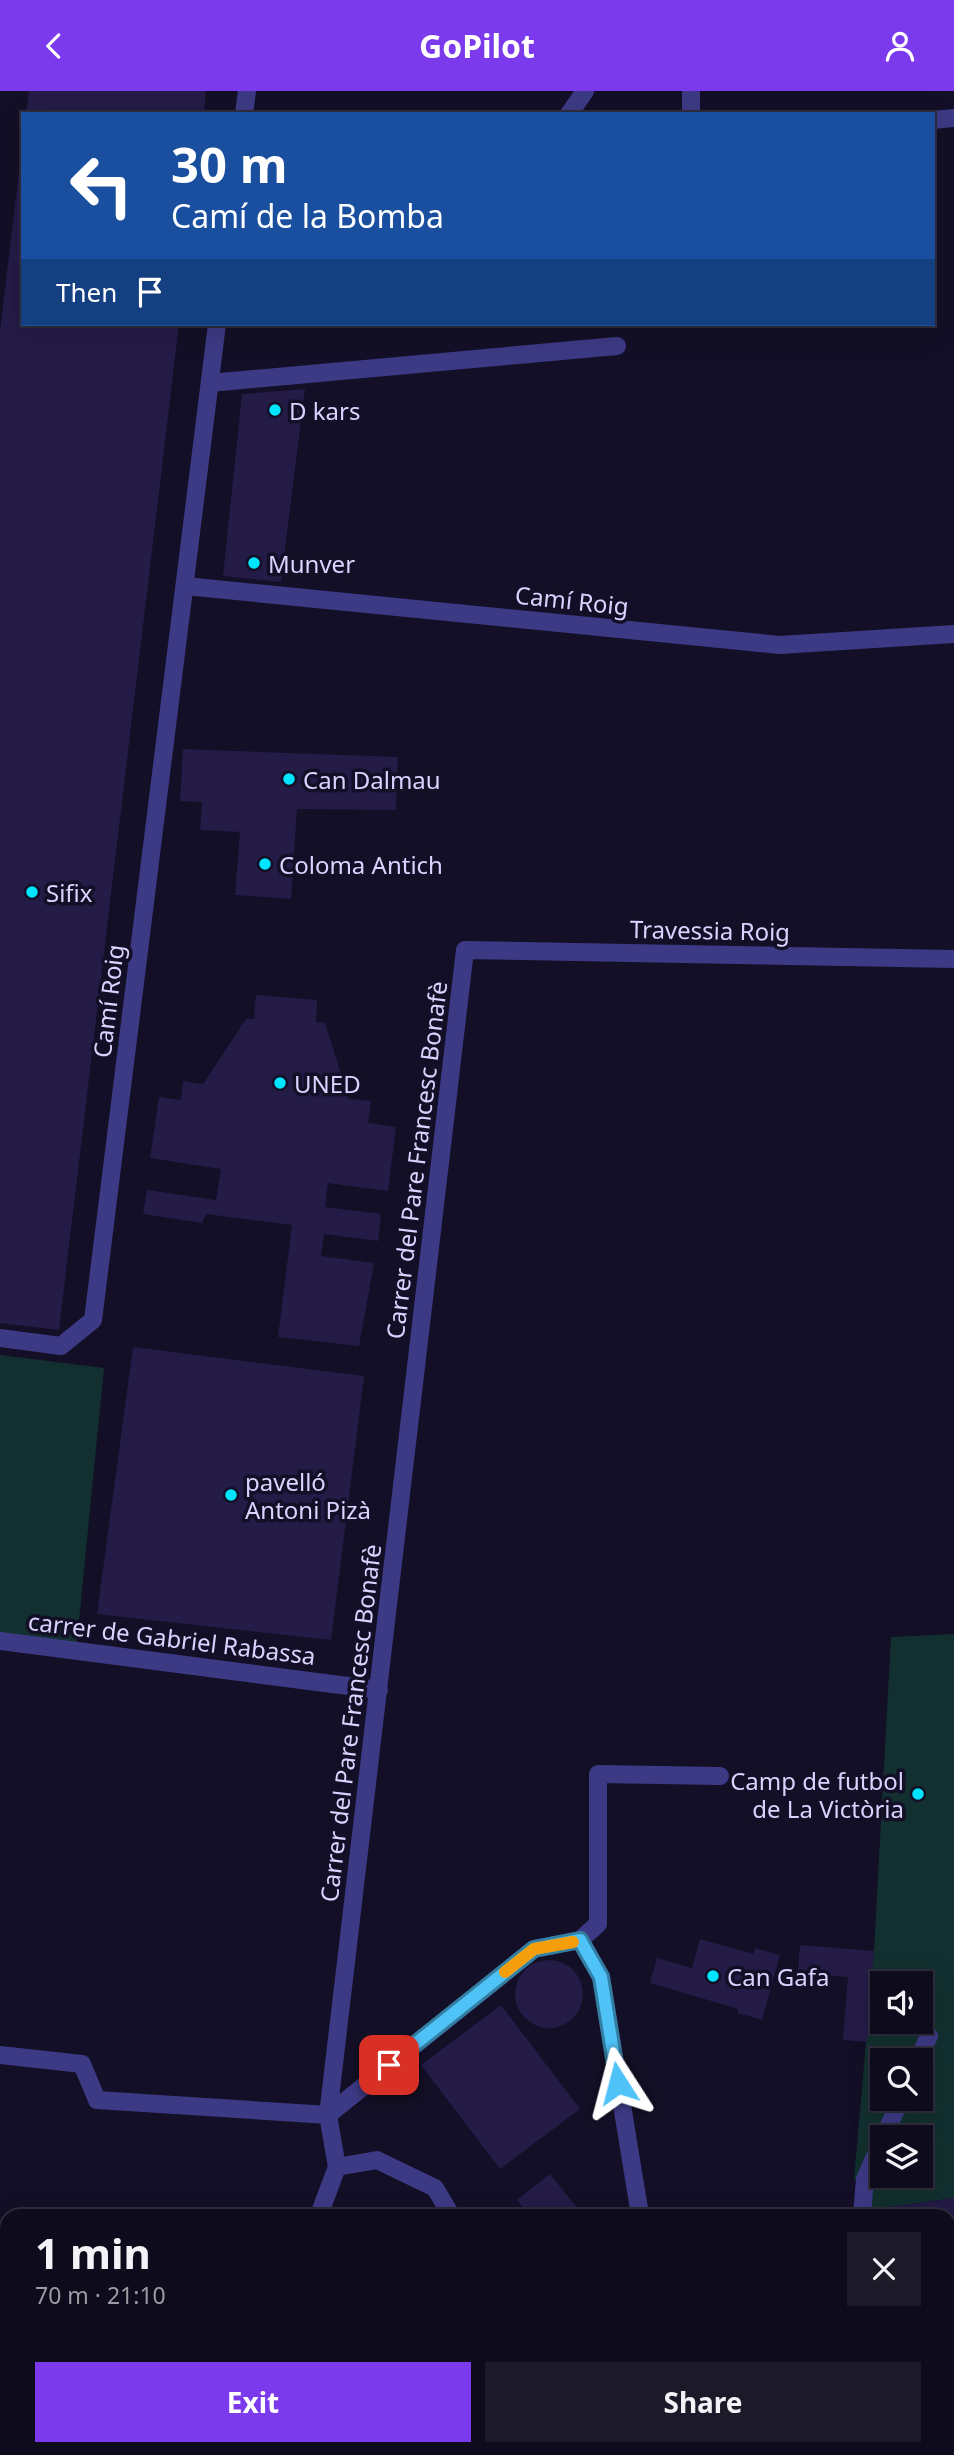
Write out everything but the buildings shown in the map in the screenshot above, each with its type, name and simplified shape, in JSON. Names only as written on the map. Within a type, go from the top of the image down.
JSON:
[{"type":"street","points":[[244,112],[247,91]]},
{"type":"street","points":[[570,112],[585,91]]},
{"type":"street","points":[[691,91],[691,112]]},
{"type":"street","points":[[935,120],[954,118]]},
{"type":"street","name":"Camí Roig","points":[[0,1338],[61,1346],[93,1320],[218,326]]},
{"type":"street","points":[[210,383],[617,347]]},
{"type":"street","name":"Camí Roig","points":[[185,586],[780,645],[954,634]]},
{"type":"street","name":"Travessia Roig","points":[[465,950],[954,960]]},
{"type":"street","name":"Carrer del Pare Francesc Bonafè","points":[[337,2167],[327,2115],[465,950]]},
{"type":"street","name":"carrer de Gabriel Rabassa","points":[[0,1641],[379,1690]]},
{"type":"street","points":[[0,2055],[82,2064],[97,2100],[327,2115],[534,1949],[580,1940],[598,1924],[598,1774],[720,1776]]},
{"type":"street","points":[[580,1940],[601,1977],[639,2209]]},
{"type":"street","points":[[924,2048],[929,2036]]},
{"type":"street","points":[[321,2209],[337,2167],[377,2160],[436,2188],[448,2209]]},
{"type":"street","points":[[862,2209],[865,2179],[870,2168]]},
{"type":"green space","points":[[0,1355],[104,1368],[76,1651],[0,1641]]},
{"type":"green space","name":"Camp de futbol de La Victòria","points":[[954,1634],[954,2198],[869,2209],[865,2179],[854,2180],[870,1997],[870,2034],[933,2034],[933,1971],[872,1971],[891,1637]]},
{"type":"slow traffic","points":[[505,1972],[534,1949],[573,1942]]},
{"type":"place","name":"D kars","points":[[275,410]]},
{"type":"place","name":"Munver","points":[[254,563]]},
{"type":"place","name":"Can Dalmau","points":[[289,779]]},
{"type":"place","name":"Coloma Antich","points":[[265,864]]},
{"type":"place","name":"Sifix","points":[[32,892]]},
{"type":"place","name":"UNED","points":[[280,1083]]},
{"type":"place","name":"pavelló Antoni Pizà","points":[[231,1495]]},
{"type":"place","name":"Camp de futbol de La Victòria","points":[[918,1794]]},
{"type":"place","name":"Can Gafa","points":[[713,1976]]},
{"type":"route","points":[[389,2065],[534,1949],[580,1940],[601,1977],[618,2083]]}]
